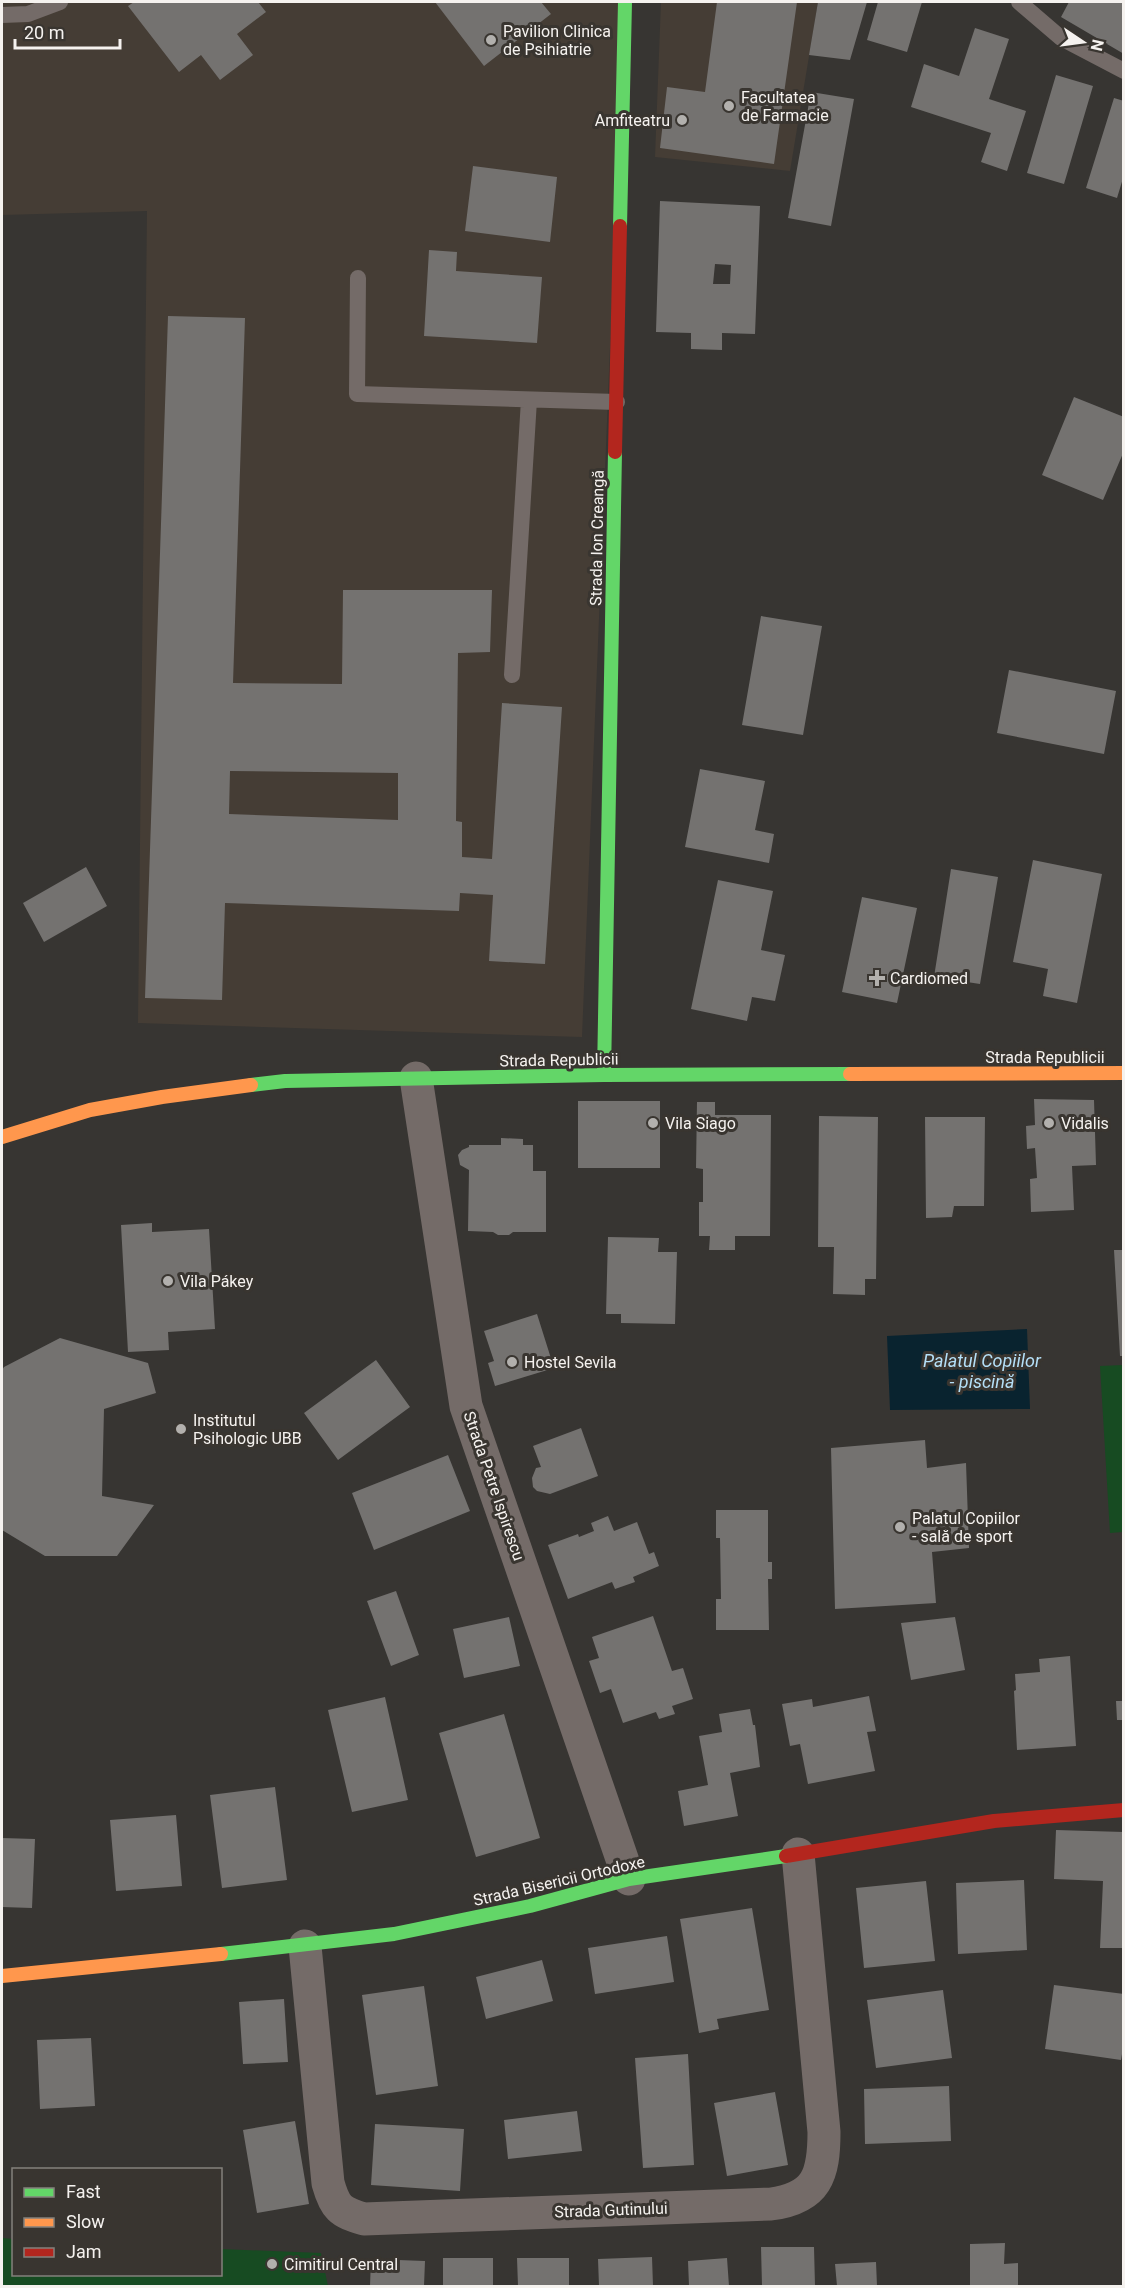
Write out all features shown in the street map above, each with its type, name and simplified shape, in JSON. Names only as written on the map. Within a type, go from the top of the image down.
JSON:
[{"type":"street","name":"Strada Ion Creangă","points":[[604,1075],[608,769],[625,2]]},
{"type":"street","name":"Strada Republicii","points":[[2,1137],[90,1110],[267,1082],[604,1075],[1124,1073]]},
{"type":"street","name":"Strada Petre Ispirescu","points":[[416,1078],[466,1406],[629,1879]]},
{"type":"street","name":"Strada Bisericii Ortodoxe","points":[[2,1976],[305,1946],[394,1934],[530,1906],[629,1879],[798,1854],[994,1821],[1124,1810]]},
{"type":"street","name":"Strada Gutinului","points":[[305,1946],[328,2183],[332,2199],[343,2213],[364,2219],[771,2204],[791,2201],[805,2194],[814,2184],[822,2167],[824,2150],[798,1854]]},
{"type":"lane","points":[[2,15],[27,14],[60,2]]},
{"type":"lane","points":[[1018,2],[1061,38],[1124,71]]},
{"type":"lane","points":[[358,278],[357,394],[616,402]]},
{"type":"lane","points":[[512,675],[529,400]]},
{"type":"shaded area","points":[[2,2],[621,2],[616,200],[582,1037],[138,1023],[147,211],[2,215]]},
{"type":"shaded area","name":"Facultatea de Farmacie","points":[[661,2],[818,2],[790,171],[655,157]]},
{"type":"green space","points":[[1123,1365],[1123,1532],[1110,1533],[1100,1366]]},
{"type":"green space","name":"Cimitirul Central","points":[[2,2238],[12,2239],[12,2276],[222,2276],[222,2249],[321,2253],[328,2286],[2,2286]]},
{"type":"water","name":"Palatul Copiilor - piscină","points":[[1027,1329],[1030,1409],[890,1410],[887,1336]]},
{"type":"building","points":[[134,2],[258,2],[266,12],[237,34],[253,55],[220,80],[201,55],[179,72],[128,6]]},
{"type":"building","name":"Pavilion Clinica de Psihiatrie","points":[[435,2],[541,2],[551,14],[484,66]]},
{"type":"building","name":"Facultatea de Farmacie","points":[[717,2],[797,2],[774,164],[660,148],[667,87],[705,92]]},
{"type":"building","points":[[818,2],[867,2],[850,60],[809,55]]},
{"type":"building","points":[[878,2],[922,2],[907,52],[867,40]]},
{"type":"building","points":[[1069,2],[1124,2],[1124,54],[1061,17]]},
{"type":"building","points":[[975,28],[1009,39],[989,99],[1026,111],[1007,171],[981,162],[991,133],[911,107],[924,64],[959,76]]},
{"type":"building","points":[[1056,75],[1093,86],[1064,184],[1027,173]]},
{"type":"building","points":[[811,92],[854,99],[831,226],[788,218]]},
{"type":"building","points":[[1114,98],[1124,101],[1124,175],[1117,198],[1086,188]]},
{"type":"building","points":[[473,166],[557,177],[550,242],[465,231]]},
{"type":"building","points":[[660,201],[760,206],[755,334],[722,333],[722,350],[691,349],[691,333],[656,332]],"holes":[[[715,264],[731,265],[730,284],[713,284]]]},
{"type":"building","points":[[429,250],[457,252],[456,271],[542,277],[537,343],[424,336]]},
{"type":"building","points":[[168,316],[245,318],[233,683],[342,684],[343,590],[492,590],[490,652],[458,653],[456,821],[462,822],[462,857],[492,859],[502,703],[562,707],[545,964],[489,961],[493,895],[460,893],[459,911],[225,903],[222,1000],[145,998]],"holes":[[[230,771],[398,773],[398,820],[229,814]]]},
{"type":"building","points":[[1074,397],[1124,417],[1124,451],[1103,500],[1042,475]]},
{"type":"building","points":[[761,616],[822,626],[803,735],[742,725]]},
{"type":"building","points":[[1009,670],[1116,691],[1104,754],[997,733]]},
{"type":"building","points":[[700,769],[765,781],[755,830],[774,834],[769,863],[685,847]]},
{"type":"building","points":[[1033,860],[1102,874],[1077,1003],[1043,996],[1048,969],[1013,962]]},
{"type":"building","points":[[86,867],[107,906],[44,942],[23,903]]},
{"type":"building","points":[[951,869],[998,877],[980,984],[934,977]]},
{"type":"building","points":[[718,880],[773,891],[761,950],[785,955],[775,1001],[752,997],[747,1021],[691,1009]]},
{"type":"building","points":[[862,897],[917,908],[897,1003],[842,992]]},
{"type":"building","points":[[1034,1099],[1094,1100],[1096,1165],[1072,1166],[1074,1210],[1031,1212],[1030,1179],[1037,1178],[1035,1148],[1027,1149],[1026,1126],[1035,1125]]},
{"type":"building","points":[[578,1101],[660,1101],[660,1168],[578,1168]]},
{"type":"building","points":[[697,1102],[715,1102],[715,1115],[771,1115],[770,1236],[735,1236],[735,1250],[709,1250],[710,1236],[699,1236],[699,1202],[703,1202],[703,1169],[696,1168]]},
{"type":"building","points":[[819,1116],[878,1117],[876,1279],[865,1279],[865,1295],[833,1294],[834,1247],[818,1247]]},
{"type":"building","points":[[925,1117],[985,1117],[984,1206],[954,1206],[952,1217],[926,1218]]},
{"type":"building","points":[[501,1138],[523,1139],[523,1145],[533,1145],[533,1171],[546,1171],[546,1232],[513,1232],[509,1235],[498,1235],[493,1232],[468,1231],[469,1170],[460,1165],[458,1155],[469,1145],[501,1145]]},
{"type":"building","name":"Vila Pákey","points":[[152,1223],[152,1232],[209,1229],[215,1329],[168,1332],[169,1350],[128,1352],[121,1225]]},
{"type":"building","points":[[608,1237],[659,1238],[658,1252],[677,1252],[675,1324],[621,1323],[621,1314],[606,1314]]},
{"type":"building","points":[[1114,1250],[1124,1250],[1124,1356],[1120,1356]]},
{"type":"building","points":[[537,1314],[554,1368],[495,1386],[488,1363],[494,1361],[484,1331]]},
{"type":"building","points":[[60,1338],[148,1363],[156,1393],[104,1409],[102,1496],[154,1505],[117,1556],[45,1556],[2,1530],[2,1370]]},
{"type":"building","points":[[376,1360],[410,1407],[338,1460],[304,1413]]},
{"type":"building","points":[[581,1428],[598,1476],[550,1494],[537,1491],[533,1487],[532,1478],[536,1468],[541,1467],[533,1446]]},
{"type":"building","name":"Palatul Copiilor - sală de sport","points":[[925,1440],[927,1468],[966,1463],[969,1548],[932,1552],[936,1603],[835,1609],[831,1448]]},
{"type":"building","points":[[448,1455],[470,1511],[374,1550],[352,1493]]},
{"type":"building","points":[[716,1510],[768,1510],[768,1562],[772,1562],[772,1579],[768,1579],[769,1630],[716,1630],[716,1599],[721,1599],[720,1538],[716,1538]]},
{"type":"building","points":[[608,1516],[614,1531],[637,1522],[649,1554],[654,1552],[659,1566],[633,1577],[635,1582],[615,1589],[612,1582],[568,1599],[548,1545],[594,1531],[591,1523]]},
{"type":"building","points":[[396,1591],[419,1655],[391,1666],[367,1601]]},
{"type":"building","points":[[653,1616],[672,1671],[683,1668],[693,1699],[672,1706],[675,1714],[659,1719],[656,1712],[623,1723],[611,1689],[600,1693],[589,1661],[599,1658],[592,1637]]},
{"type":"building","points":[[509,1617],[520,1666],[464,1678],[453,1629]]},
{"type":"building","points":[[955,1617],[965,1670],[911,1680],[901,1623]]},
{"type":"building","points":[[1070,1656],[1076,1746],[1017,1750],[1015,1674],[1040,1672],[1039,1659]]},
{"type":"building","points":[[869,1696],[876,1731],[867,1732],[875,1771],[808,1784],[800,1744],[790,1746],[782,1704],[812,1699],[813,1707]]},
{"type":"building","points":[[385,1697],[408,1800],[352,1812],[328,1710]]},
{"type":"building","points":[[1116,1701],[1124,1701],[1124,1720],[1117,1720]]},
{"type":"building","points":[[750,1709],[753,1725],[755,1725],[760,1767],[730,1773],[738,1816],[684,1826],[678,1791],[708,1785],[699,1736],[722,1732],[719,1714]]},
{"type":"building","points":[[504,1714],[540,1838],[476,1857],[439,1733]]},
{"type":"building","points":[[275,1787],[287,1880],[222,1888],[210,1795]]},
{"type":"building","points":[[176,1815],[182,1886],[116,1891],[110,1820]]},
{"type":"building","points":[[1056,1830],[1124,1832],[1124,1948],[1100,1948],[1103,1881],[1054,1879]]},
{"type":"building","points":[[2,1838],[35,1839],[32,1908],[2,1907]]},
{"type":"building","points":[[1024,1880],[1027,1950],[958,1954],[956,1883]]},
{"type":"building","points":[[926,1881],[935,1961],[864,1968],[856,1888]]},
{"type":"building","points":[[752,1908],[769,2010],[717,2019],[719,2029],[699,2033],[680,1919]]},
{"type":"building","points":[[667,1936],[674,1982],[595,1994],[588,1948]]},
{"type":"building","points":[[542,1960],[553,2001],[486,2019],[476,1977]]},
{"type":"building","points":[[1054,1985],[1124,1994],[1124,2042],[1121,2060],[1045,2049]]},
{"type":"building","points":[[424,1986],[438,2086],[376,2095],[362,1995]]},
{"type":"building","points":[[943,1990],[952,2058],[876,2068],[867,2000]]},
{"type":"building","points":[[284,1999],[288,2062],[243,2064],[239,2002]]},
{"type":"building","points":[[91,2038],[95,2106],[40,2109],[37,2040]]},
{"type":"building","points":[[688,2054],[694,2165],[643,2168],[635,2058]]},
{"type":"building","points":[[949,2086],[951,2141],[865,2144],[864,2089]]},
{"type":"building","points":[[775,2092],[788,2165],[727,2176],[714,2103]]},
{"type":"building","points":[[577,2111],[582,2151],[508,2159],[504,2120]]},
{"type":"building","points":[[295,2121],[309,2204],[257,2213],[243,2130]]},
{"type":"building","points":[[375,2124],[464,2129],[460,2191],[371,2185]]},
{"type":"building","points":[[1005,2243],[1004,2264],[1018,2263],[1018,2286],[970,2286],[970,2244]]},
{"type":"building","points":[[761,2247],[814,2247],[815,2286],[762,2286]]},
{"type":"building","points":[[652,2257],[653,2286],[599,2286],[598,2259]]},
{"type":"building","points":[[443,2258],[493,2258],[493,2286],[443,2286]]},
{"type":"building","points":[[517,2258],[569,2258],[569,2286],[518,2286]]},
{"type":"building","points":[[727,2258],[729,2286],[689,2286],[688,2261]]},
{"type":"building","points":[[371,2259],[425,2261],[424,2286],[370,2286]]},
{"type":"building","points":[[876,2262],[877,2286],[837,2286],[835,2264]]},
{"type":"traffic: fast","points":[[620,226],[625,2]]},
{"type":"traffic: fast","points":[[604,1075],[615,452]]},
{"type":"traffic: fast","points":[[251,1085],[285,1081],[604,1075],[850,1074]]},
{"type":"traffic: fast","points":[[221,1954],[394,1934],[530,1906],[629,1879],[786,1856]]},
{"type":"traffic: slow","points":[[850,1074],[1124,1073]]},
{"type":"traffic: slow","points":[[2,1137],[90,1110],[251,1085]]},
{"type":"traffic: slow","points":[[2,1976],[221,1954]]},
{"type":"traffic: jam","points":[[615,452],[620,226]]},
{"type":"traffic: jam","points":[[786,1856],[994,1821],[1124,1810]]},
{"type":"place","name":"Pavilion Clinica de Psihiatrie","points":[[491,40]]},
{"type":"place","name":"Facultatea de Farmacie","points":[[729,106]]},
{"type":"place","name":"Amfiteatru","points":[[682,120]]},
{"type":"place","name":"Cardiomed","points":[[877,978]]},
{"type":"place","name":"Vila Siago","points":[[653,1123]]},
{"type":"place","name":"Vidalis","points":[[1049,1123]]},
{"type":"place","name":"Vila Pákey","points":[[168,1281]]},
{"type":"place","name":"Hostel Sevila","points":[[512,1362]]},
{"type":"place","name":"Institutul Psihologic UBB","points":[[181,1429]]},
{"type":"place","name":"Palatul Copiilor - sală de sport","points":[[900,1527]]},
{"type":"place","name":"Cimitirul Central","points":[[272,2264]]}]
